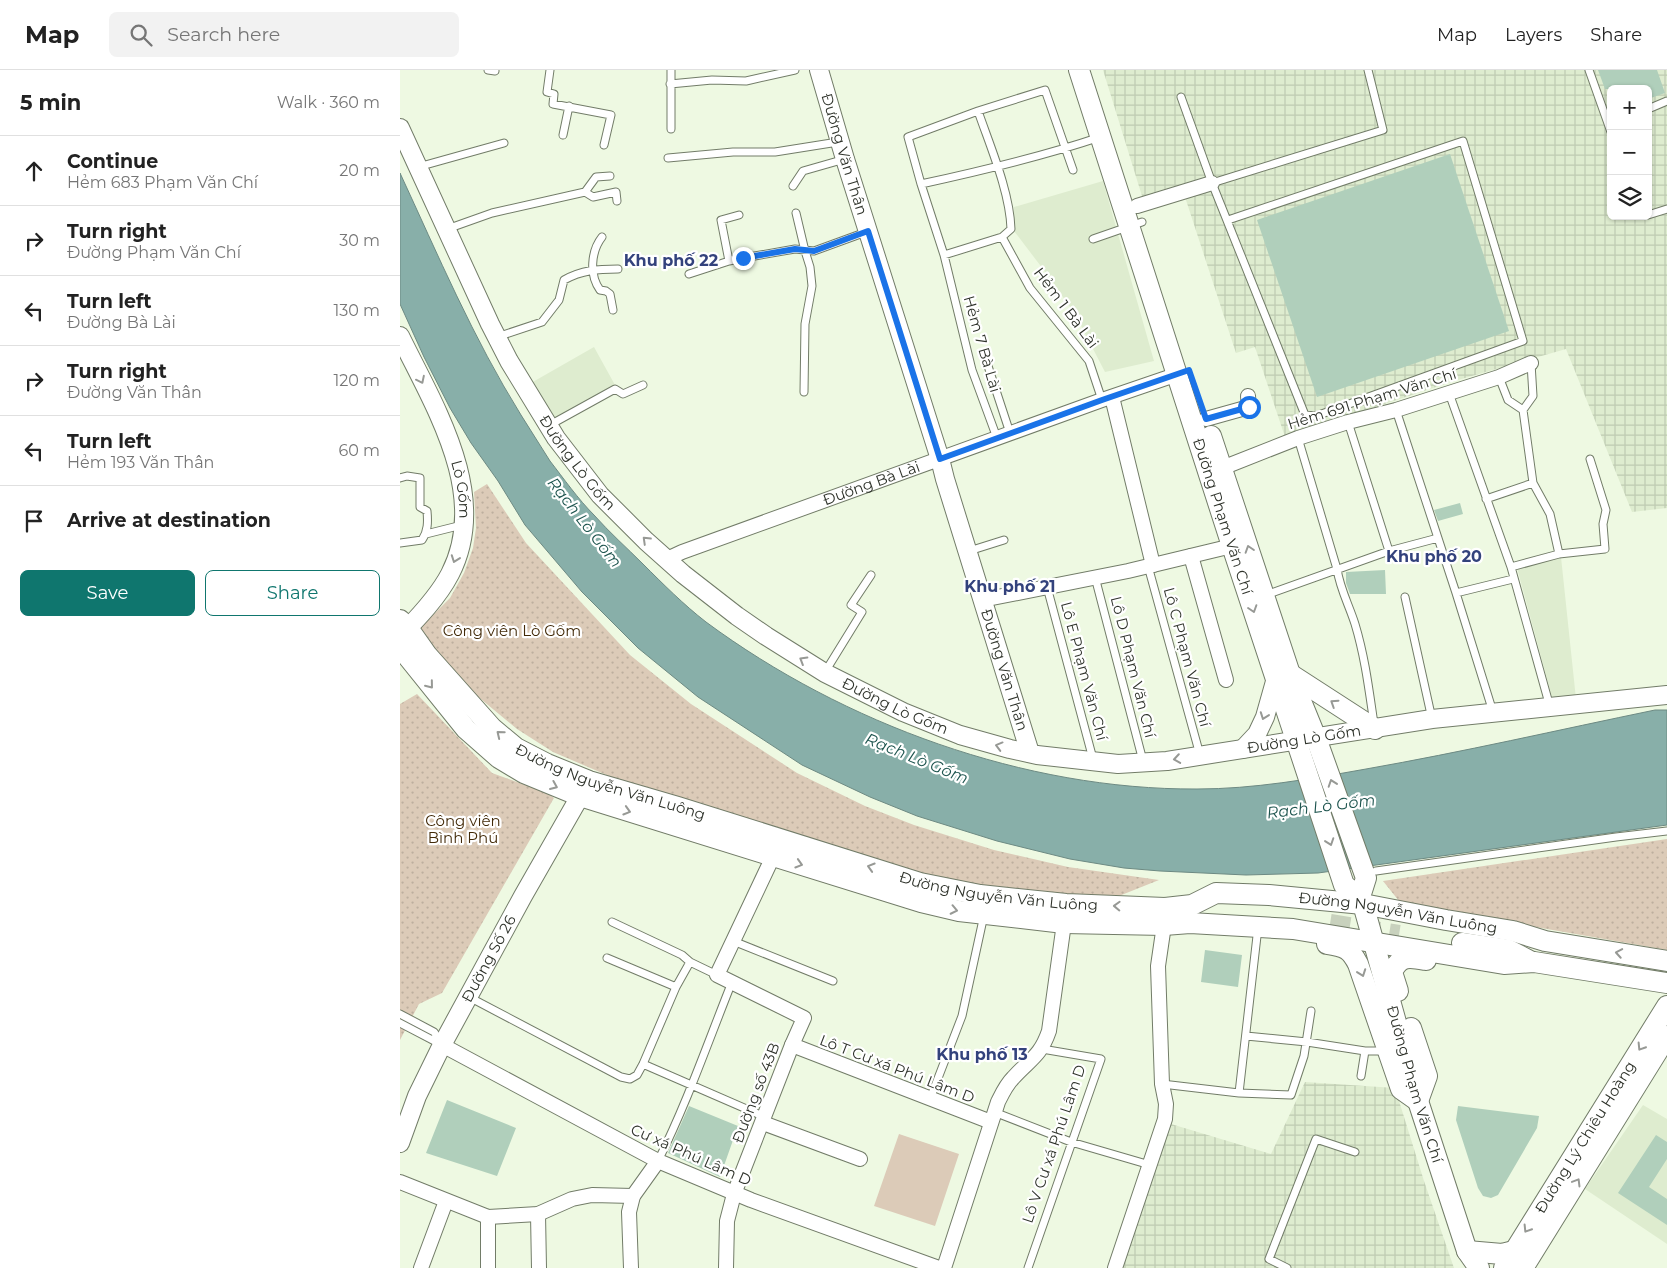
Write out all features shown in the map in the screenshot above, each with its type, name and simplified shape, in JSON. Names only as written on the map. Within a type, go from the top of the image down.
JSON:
[{"type":"main road","name":"Đường Phạm Văn Chí","points":[[1079,70],[1100,137],[1136,218]]},
{"type":"main road","name":"Đường Phạm Văn Chí","points":[[1093,70],[1136,218],[1184,372],[1232,546],[1283,676],[1316,738],[1323,757],[1366,888],[1374,942],[1418,1101],[1467,1251],[1478,1268]]},
{"type":"main road","name":"Đường Phạm Văn Chí","points":[[1184,372],[1206,419],[1264,596],[1296,741],[1344,884],[1366,888]]},
{"type":"main road","name":"Đường Nguyễn Văn Luông","points":[[402,642],[427,655],[492,728],[516,748],[547,764],[584,789]]},
{"type":"main road","name":"Đường Nguyễn Văn Luông","points":[[402,642],[466,729],[499,758],[524,773],[584,789],[777,848],[920,883],[1065,914],[1164,925],[1191,914],[1216,893],[1269,895],[1366,888],[1446,920],[1513,931],[1545,941],[1667,961]]},
{"type":"main road","points":[[1283,676],[1374,729]]},
{"type":"main road","name":"Đường Nguyễn Văn Luông","points":[[777,848],[921,902],[984,915],[1065,914],[1166,908],[1191,914],[1504,964],[1534,962],[1667,983]]},
{"type":"main road","points":[[1191,914],[1210,919],[1331,919]]},
{"type":"main road","points":[[1191,914],[1206,930],[1298,939],[1340,946],[1352,952],[1358,964],[1402,1089],[1418,1101],[1427,1076],[1392,972],[1396,963],[1402,959],[1415,958],[1510,973],[1534,962]]},
{"type":"main road","points":[[1534,962],[1510,950],[1399,929],[1510,943],[1545,941]]},
{"type":"main road","name":"Đường Lý Chiêu Hoàng","points":[[1514,1262],[1667,1006]]},
{"type":"main road","name":"Đường Lý Chiêu Hoàng","points":[[1514,1262],[1667,1036]]},
{"type":"main road","points":[[1467,1251],[1502,1254],[1514,1262]]},
{"type":"street","name":"Đường Văn Thân","points":[[819,70],[1030,753]]},
{"type":"street","name":"Đường Lò Gốm","points":[[400,128],[497,337],[548,426],[600,495],[667,559],[710,596],[766,636],[862,693],[936,726],[977,740],[1030,753],[1118,764],[1143,764],[1200,756],[1432,719],[1667,695]]},
{"type":"street","points":[[1136,218],[1212,183]]},
{"type":"street","name":"Lò Gốm","points":[[401,342],[452,443],[460,472],[464,505],[462,540],[450,574],[402,642]]},
{"type":"street","name":"Hẻm 691 Phạm Văn Chí","points":[[1222,468],[1298,438],[1449,393],[1531,363]]},
{"type":"street","name":"Đường Bà Lài","points":[[667,559],[1184,372]]},
{"type":"street","points":[[1206,419],[1249,407],[1248,396]]},
{"type":"street","points":[[1107,399],[1150,566]]},
{"type":"street","points":[[982,600],[1150,566],[1232,546]]},
{"type":"street","points":[[1191,556],[1226,680]]},
{"type":"street","points":[[1243,749],[1257,734],[1283,676]]},
{"type":"street","name":"Đường Số 26","points":[[400,1143],[417,1096],[442,1045],[584,789]]},
{"type":"street","points":[[732,982],[717,975],[777,848]]},
{"type":"street","points":[[944,1268],[993,1117],[1004,1090],[1012,1079],[1042,1049],[1049,1030],[1065,914]]},
{"type":"street","points":[[1115,1268],[1165,1119],[1166,1104],[1162,1084],[1158,966],[1164,925]]},
{"type":"street","name":"Đường số 43B","points":[[726,1268],[727,1221],[734,1194],[804,1018],[732,982]]},
{"type":"street","name":"Cư xá Phú Lâm D","points":[[442,1045],[658,1161],[734,1194],[939,1268]]},
{"type":"street","name":"Lô T Cư xá Phú Lâm D","points":[[792,1046],[930,1099],[993,1117]]},
{"type":"street","points":[[764,1120],[860,1159]]},
{"type":"street","points":[[630,1268],[629,1212],[633,1196],[658,1161]]},
{"type":"street","points":[[400,1182],[488,1217],[538,1214],[572,1200],[592,1195],[633,1196]]},
{"type":"street","points":[[421,1268],[446,1201]]},
{"type":"street","points":[[538,1214],[539,1268]]},
{"type":"street","points":[[488,1217],[488,1268]]},
{"type":"lane","points":[[488,70],[495,71]]},
{"type":"lane","points":[[550,70],[547,92],[554,94],[553,104],[611,115],[604,146]]},
{"type":"lane","points":[[671,70],[671,129]]},
{"type":"lane","points":[[670,84],[712,80],[746,81],[796,70]]},
{"type":"lane","points":[[1212,183],[1383,130],[1368,70]]},
{"type":"lane","points":[[1589,70],[1607,119]]},
{"type":"lane","points":[[944,255],[1002,237],[1011,229],[1010,217],[997,167],[978,111],[1045,90],[1073,170]]},
{"type":"lane","points":[[1181,97],[1212,183],[1305,414],[1316,416],[1523,340],[1463,141],[1228,220]]},
{"type":"lane","points":[[1652,108],[1667,102]]},
{"type":"lane","points":[[563,135],[569,106]]},
{"type":"lane","name":"Hẻm 7 Bà Lài","points":[[978,111],[908,137],[944,255],[972,370],[1004,436]]},
{"type":"lane","points":[[921,184],[997,167],[1100,137]]},
{"type":"lane","points":[[668,158],[733,152],[775,152],[841,141]]},
{"type":"lane","points":[[418,167],[504,143]]},
{"type":"lane","points":[[793,186],[803,171],[845,159]]},
{"type":"lane","points":[[447,230],[492,213],[585,192],[596,177],[610,176]]},
{"type":"lane","points":[[585,192],[593,197],[616,192],[617,201]]},
{"type":"lane","points":[[1652,214],[1667,209]]},
{"type":"lane","points":[[796,213],[810,267],[812,286],[805,324],[804,392]]},
{"type":"lane","points":[[729,261],[721,220],[739,215]]},
{"type":"lane","points":[[1093,238],[1136,218]]},
{"type":"lane","points":[[689,274],[729,261],[795,249],[814,251],[868,231]]},
{"type":"lane","points":[[602,236],[592,256],[595,283],[600,290],[606,290],[610,294],[613,310]]},
{"type":"lane","name":"Hẻm 1 Bà Lài","points":[[1002,237],[1030,288],[1089,361],[1107,399]]},
{"type":"lane","points":[[497,337],[542,322],[559,300],[564,280],[575,274],[594,269],[618,269]]},
{"type":"lane","points":[[987,363],[1004,436]]},
{"type":"lane","points":[[1531,363],[1533,396],[1523,410],[1533,483],[1550,514],[1559,554]]},
{"type":"lane","points":[[1499,376],[1508,400],[1523,410]]},
{"type":"lane","points":[[548,426],[615,389],[623,394],[643,385]]},
{"type":"lane","points":[[1449,393],[1511,566],[1513,580],[1550,708]]},
{"type":"lane","points":[[1396,410],[1493,712]]},
{"type":"lane","points":[[1348,422],[1389,550]]},
{"type":"lane","points":[[1298,438],[1337,569],[1339,584],[1354,622],[1366,666],[1374,729]]},
{"type":"lane","points":[[1511,566],[1559,554],[1605,549],[1603,524],[1606,510],[1590,459]]},
{"type":"lane","points":[[400,478],[407,476],[420,478],[420,507],[427,511],[428,522],[426,534],[422,540],[400,543]]},
{"type":"lane","points":[[1486,499],[1533,483]]},
{"type":"lane","points":[[426,534],[463,525]]},
{"type":"lane","points":[[1264,596],[1389,550],[1438,538]]},
{"type":"lane","points":[[967,551],[1004,540]]},
{"type":"lane","name":"Lô C Phạm Văn Chí","points":[[1150,566],[1200,756]]},
{"type":"lane","points":[[825,672],[862,612],[851,605],[871,575]]},
{"type":"lane","name":"Lô D Phạm Văn Chí","points":[[1095,577],[1143,764]]},
{"type":"lane","points":[[1456,593],[1513,580]]},
{"type":"lane","name":"Lô E Phạm Văn Chí","points":[[1047,587],[1094,762]]},
{"type":"lane","points":[[1405,597],[1432,719]]},
{"type":"lane","points":[[1366,888],[1616,837],[1667,831]]},
{"type":"lane","points":[[930,1099],[962,1016],[984,915]]},
{"type":"lane","points":[[612,922],[682,955],[690,962],[717,975]]},
{"type":"lane","points":[[1239,1094],[1257,936]]},
{"type":"lane","points":[[733,941],[833,981]]},
{"type":"lane","points":[[608,958],[676,987]]},
{"type":"lane","points":[[469,997],[630,1080],[637,1075],[643,1064],[676,987],[690,962]]},
{"type":"lane","points":[[658,1161],[678,1121],[690,1085],[732,982]]},
{"type":"lane","points":[[1162,1084],[1239,1094],[1291,1095],[1307,1042],[1311,1011]]},
{"type":"lane","points":[[400,1014],[434,1032],[442,1045]]},
{"type":"lane","points":[[400,1023],[442,1045]]},
{"type":"lane","points":[[1246,1036],[1307,1042],[1365,1051],[1389,1052]]},
{"type":"lane","name":"Lô V Cư xá Phú Lâm D","points":[[1028,1268],[1101,1058],[1042,1049]]},
{"type":"lane","points":[[1361,1076],[1365,1051]]},
{"type":"lane","points":[[643,1064],[764,1120]]},
{"type":"lane","points":[[993,1117],[1150,1165]]},
{"type":"lane","points":[[1287,1268],[1269,1259],[1316,1139],[1355,1152]]},
{"type":"shaded area","points":[[1103,70],[1667,70],[1667,508],[1632,512],[1566,349],[1451,382],[1285,437],[1255,347],[1236,353],[1185,197],[1146,209]]},
{"type":"shaded area","points":[[1103,181],[1154,361],[1105,372],[1075,314],[1014,231],[1014,207]]},
{"type":"shaded area","points":[[594,347],[615,385],[554,419],[531,383]]},
{"type":"shaded area","points":[[1561,557],[1576,699],[1553,701],[1517,568]]},
{"type":"shaded area","points":[[1305,1082],[1395,1088],[1454,1268],[1120,1268],[1171,1124],[1271,1154]]},
{"type":"shaded area","points":[[1643,1105],[1667,1119],[1667,1244],[1585,1189]]},
{"type":"green space","name":"Công viên Lò Gốm","points":[[487,484],[526,543],[630,655],[691,704],[797,773],[865,806],[914,825],[994,850],[1068,867],[1159,880],[1109,900],[990,887],[925,874],[692,805],[609,776],[553,752],[517,729],[476,695],[416,632],[450,598],[464,573],[473,548],[476,528],[474,492]]},
{"type":"green space","name":"Công viên Bình Phú","points":[[417,694],[492,773],[547,793],[554,798],[442,993],[419,1004],[400,1040],[400,704]]},
{"type":"green space","points":[[1667,839],[1667,950],[1415,906],[1399,901],[1383,881]]},
{"type":"green space","points":[[899,1134],[959,1154],[935,1226],[874,1206]]},
{"type":"water","name":"Rạch Lò Gốm","points":[[400,173],[487,356],[546,455],[577,496],[612,534],[706,622],[760,659],[817,691],[877,720],[939,744],[1002,763],[1067,778],[1132,786],[1197,789],[1282,783],[1324,776],[1438,755],[1655,710],[1667,710],[1667,825],[1318,873],[1246,875],[1160,871],[1124,868],[1070,859],[997,841],[917,816],[870,797],[802,765],[698,697],[638,648],[582,592],[525,525],[450,408],[400,304]]},
{"type":"building","points":[[1598,70],[1657,70],[1665,93],[1652,98],[1652,85],[1607,85],[1607,89],[1605,89]]},
{"type":"building","points":[[1450,154],[1509,331],[1317,397],[1257,220]]},
{"type":"building","points":[[1460,503],[1463,514],[1438,521],[1434,510]]},
{"type":"building","points":[[1385,570],[1386,594],[1350,594],[1346,583],[1346,572]]},
{"type":"building","points":[[1205,950],[1242,955],[1238,987],[1201,982]]},
{"type":"building","points":[[447,1100],[516,1128],[497,1176],[426,1153]]},
{"type":"building","points":[[689,1106],[738,1126],[720,1177],[668,1153]]},
{"type":"building","points":[[1458,1106],[1539,1116],[1537,1128],[1498,1195],[1491,1198],[1483,1196],[1478,1188],[1456,1120]]},
{"type":"building","points":[[1656,1135],[1667,1142],[1667,1159],[1649,1187],[1667,1199],[1667,1225],[1618,1193]]},
{"type":"tunnel","points":[[1330,924],[1399,935]]},
{"type":"district","name":"Khu phố 22","points":[[671,260]]},
{"type":"district","name":"Khu phố 20","points":[[1434,556]]},
{"type":"district","name":"Khu phố 21","points":[[1010,586]]},
{"type":"district","name":"Khu phố 13","points":[[982,1054]]},
{"type":"route","points":[[743,258],[795,249],[814,251],[868,231],[940,459],[1189,370],[1206,419],[1249,407]]}]
